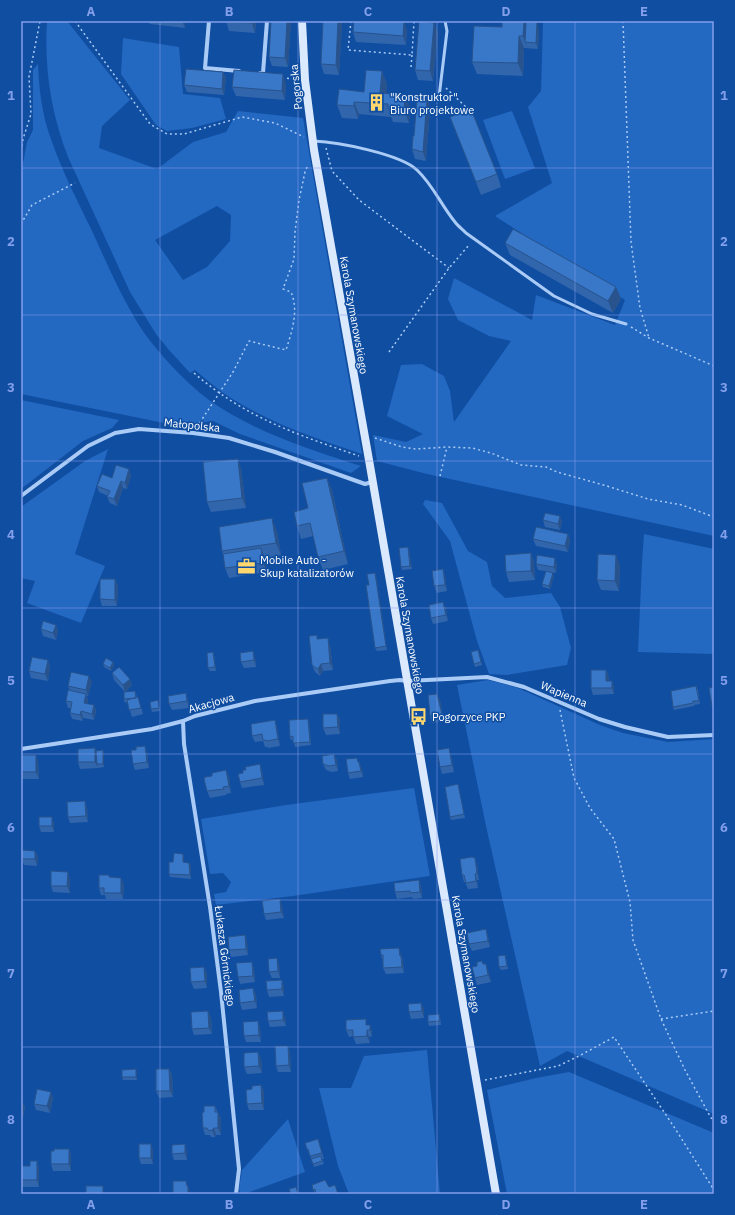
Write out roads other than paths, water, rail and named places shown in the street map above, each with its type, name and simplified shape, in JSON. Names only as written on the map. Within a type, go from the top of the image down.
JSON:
[{"type":"street","points":[[210,21],[205,68],[241,71]]},
{"type":"street","points":[[256,72],[263,73],[267,21]]},
{"type":"street","name":"Pogorska","points":[[302,21],[305,80],[314,150]]},
{"type":"street","name":"Karola Szymanowskiego","points":[[314,150],[496,1194]]},
{"type":"street","name":"Małopolska","points":[[21,496],[88,446],[115,434],[139,429],[193,433],[229,438],[275,452],[365,484],[372,482]]},
{"type":"street","name":"Wapienna","points":[[407,681],[487,677],[524,687],[599,719],[625,727],[668,737],[714,735]]},
{"type":"street","name":"Akacjowa","points":[[21,749],[130,732],[183,721],[195,716],[255,700],[390,681],[407,681]]},
{"type":"street","name":"Łukasza Górnickiego","points":[[183,721],[184,744],[210,907],[220,984],[240,1169],[236,1194]]},
{"type":"lane","points":[[439,97],[447,31],[445,21]]},
{"type":"lane","points":[[312,141],[361,149],[393,157],[416,169],[430,184],[455,222],[466,233],[554,296],[592,314],[626,324]]},
{"type":"place","name":"\"Konstruktor\" Biuro projektowe","points":[[377,103]]},
{"type":"place","name":"Mobile Auto - Skup katalizatorów","points":[[247,566]]},
{"type":"place","name":"Pogorzyce PKP","points":[[419,717]]}]
